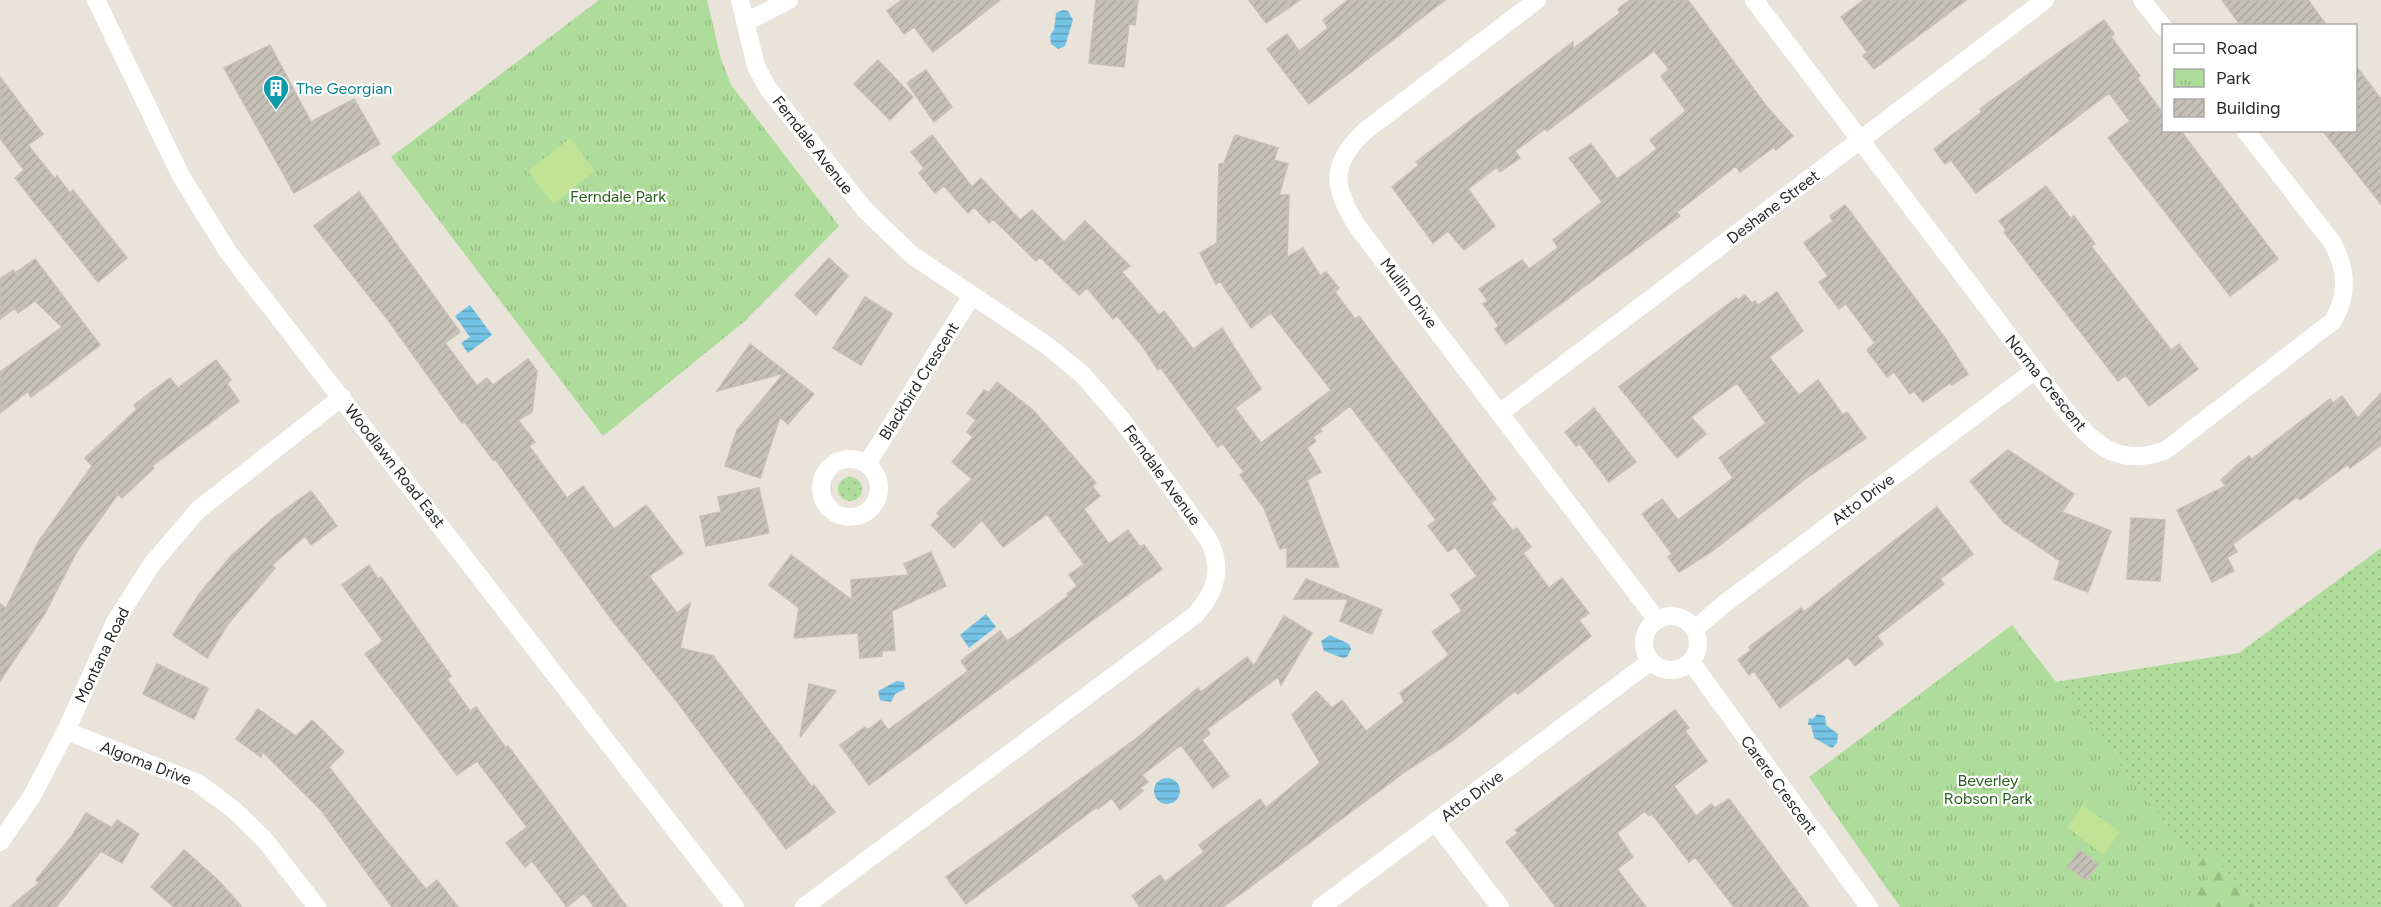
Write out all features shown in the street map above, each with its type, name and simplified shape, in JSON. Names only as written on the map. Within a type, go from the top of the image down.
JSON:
[{"type":"street","name":"Woodlawn Road East","points":[[96,0],[181,176],[228,252],[735,907]]},
{"type":"street","name":"Ferndale Avenue","points":[[740,0],[756,66],[767,87],[850,192],[897,242],[971,297],[1056,352],[1104,397],[1208,539],[1215,552],[1218,567],[1214,591],[1195,615],[804,907]]},
{"type":"street","points":[[746,22],[789,0]]},
{"type":"street","name":"Mullin Drive","points":[[1537,0],[1365,131],[1347,148],[1339,171],[1340,195],[1357,226],[1657,620]]},
{"type":"street","name":"Norma Crescent","points":[[1754,0],[2034,371],[2097,445],[2123,455],[2144,456],[2166,450],[2333,321],[2341,308],[2345,283],[2340,256],[2332,242],[2246,132]]},
{"type":"street","name":"Deshane Street","points":[[1500,413],[2045,0]]},
{"type":"street","points":[[2142,0],[2162,27]]},
{"type":"street","name":"Blackbird Crescent","points":[[867,464],[971,297]]},
{"type":"street","name":"Atto Drive","points":[[1695,629],[1724,604],[2034,371]]},
{"type":"street","name":"Montana Road","points":[[0,842],[32,796],[66,731],[115,622],[152,564],[198,510],[342,397]]},
{"type":"street","points":[[1665,616],[1682,618],[1695,629],[1698,646],[1691,662],[1684,668],[1666,670],[1646,655],[1644,639],[1647,631],[1657,620],[1665,616]]},
{"type":"street","name":"Atto Drive","points":[[1321,907],[1437,823],[1651,661]]},
{"type":"street","name":"Carere Crescent","points":[[1691,662],[1869,907]]},
{"type":"street","name":"Algoma Drive","points":[[66,731],[198,783],[234,810],[264,839],[317,907]]},
{"type":"street","points":[[1437,823],[1500,907]]},
{"type":"green space","name":"Ferndale Park","points":[[599,0],[707,0],[721,59],[731,85],[839,226],[745,321],[603,436],[391,157]]},
{"type":"green space","points":[[570,138],[595,171],[553,204],[528,171]]},
{"type":"green space","points":[[850,477],[859,480],[862,489],[859,498],[850,501],[841,498],[838,489],[841,480]]},
{"type":"green space","points":[[2381,548],[2381,907],[2259,907],[2209,852],[2198,866],[2055,682],[2239,653]]},
{"type":"green space","name":"Beverley Robson Park","points":[[2012,625],[2208,878],[2188,907],[1900,907],[1809,777]]},
{"type":"green space","points":[[2083,805],[2120,832],[2103,855],[2067,827]]},
{"type":"green space","points":[[2209,851],[2259,907],[2165,907]]},
{"type":"water","points":[[1063,10],[1068,11],[1073,20],[1065,46],[1058,49],[1051,44],[1050,36],[1054,30],[1056,13]]},
{"type":"water","points":[[470,305],[492,335],[468,353],[461,343],[470,337],[455,316]]},
{"type":"water","points":[[986,614],[996,627],[969,648],[960,635]]},
{"type":"water","points":[[1330,635],[1349,644],[1351,649],[1347,657],[1343,658],[1324,651],[1321,641]]},
{"type":"water","points":[[897,681],[904,682],[905,689],[895,694],[891,702],[880,700],[878,691]]},
{"type":"water","points":[[1817,714],[1825,716],[1826,725],[1838,734],[1837,743],[1832,748],[1814,738],[1811,725],[1808,725],[1809,718],[1813,719]]},
{"type":"water","points":[[1167,778],[1176,782],[1180,791],[1176,800],[1167,804],[1158,800],[1154,791],[1158,782]]},
{"type":"building","points":[[902,0],[1000,0],[933,52],[914,27],[904,34],[887,11]]},
{"type":"building","points":[[1096,0],[1138,0],[1135,25],[1129,24],[1124,67],[1089,63]]},
{"type":"building","points":[[1249,0],[1300,0],[1266,23]]},
{"type":"building","points":[[1348,0],[1445,0],[1309,104],[1267,49],[1287,34],[1299,51],[1328,28],[1323,20]]},
{"type":"building","points":[[1630,0],[1688,0],[1767,107],[1793,136],[1776,150],[1774,147],[1740,172],[1736,166],[1677,212],[1680,216],[1506,344],[1495,329],[1499,326],[1483,304],[1488,301],[1479,289],[1522,260],[1529,269],[1558,248],[1553,240],[1602,202],[1569,158],[1591,144],[1617,179],[1657,149],[1650,140],[1686,111],[1661,76],[1669,69],[1654,51],[1547,131],[1545,129],[1515,151],[1520,158],[1500,172],[1497,167],[1468,189],[1495,226],[1464,250],[1448,231],[1433,243],[1392,187],[1419,165],[1416,162],[1573,42],[1573,49],[1620,13],[1618,9]]},
{"type":"building","points":[[1864,0],[1966,0],[1874,69],[1863,56],[1867,52],[1841,17]]},
{"type":"building","points":[[2222,0],[2308,0],[2326,24],[2240,24]]},
{"type":"building","points":[[2104,20],[2114,34],[2111,37],[2140,76],[2137,78],[2162,112],[2162,132],[2182,132],[2278,259],[2230,296],[2108,138],[2130,121],[2109,93],[1976,193],[1951,160],[1945,164],[1934,149],[1982,112],[1980,109]]},
{"type":"building","name":"The Georgian","points":[[270,45],[311,122],[354,99],[380,144],[294,193],[224,68]]},
{"type":"building","points":[[878,60],[913,97],[890,120],[854,84]]},
{"type":"building","points":[[2357,68],[2381,99],[2381,204],[2324,132],[2357,132]]},
{"type":"building","points":[[926,70],[952,107],[934,122],[907,83]]},
{"type":"building","points":[[0,77],[43,134],[28,145],[55,179],[57,176],[70,193],[73,190],[127,258],[98,282],[15,178],[24,170],[0,138]]},
{"type":"building","points":[[932,135],[972,187],[981,178],[1020,220],[1032,210],[1064,242],[1085,221],[1130,266],[1122,272],[1159,315],[1164,311],[1193,349],[1222,328],[1261,389],[1235,408],[1261,443],[1331,390],[1271,313],[1251,328],[1220,281],[1216,284],[1200,253],[1217,243],[1219,164],[1224,163],[1235,135],[1278,148],[1274,160],[1288,164],[1279,195],[1289,195],[1287,257],[1303,248],[1320,276],[1326,272],[1339,288],[1335,292],[1355,319],[1359,316],[1496,499],[1491,503],[1513,531],[1517,528],[1531,547],[1523,553],[1549,588],[1562,578],[1589,613],[1579,620],[1591,636],[1518,694],[1515,691],[1452,741],[1406,771],[1223,907],[1140,907],[1132,896],[1160,875],[1165,882],[1204,852],[1199,845],[1260,799],[1266,808],[1320,763],[1292,715],[1316,691],[1332,708],[1342,700],[1366,731],[1404,702],[1400,693],[1449,655],[1432,632],[1462,611],[1451,595],[1477,576],[1455,547],[1448,552],[1428,526],[1436,520],[1350,406],[1320,429],[1322,431],[1313,437],[1316,441],[1307,448],[1321,472],[1307,480],[1339,567],[1287,567],[1287,547],[1280,549],[1264,508],[1240,475],[1244,472],[1222,443],[1218,447],[1161,368],[1158,370],[1143,347],[1117,316],[1113,319],[1087,288],[1079,295],[1040,257],[1036,261],[993,219],[989,223],[974,207],[968,213],[944,186],[935,193],[919,173],[924,168],[911,152]]},
{"type":"building","points":[[2046,186],[2071,219],[2074,216],[2095,244],[2091,246],[2171,350],[2179,344],[2198,369],[2149,406],[2126,375],[2118,381],[2004,232],[2006,230],[1999,221]]},
{"type":"building","points":[[359,192],[460,332],[445,343],[477,386],[487,378],[493,385],[528,359],[537,371],[532,412],[518,420],[535,442],[529,446],[567,498],[583,486],[614,529],[646,505],[683,553],[649,576],[677,613],[690,603],[680,648],[713,656],[812,787],[814,785],[835,812],[786,849],[678,703],[612,620],[495,459],[493,460],[464,421],[462,423],[388,320],[314,226]]},
{"type":"building","points":[[1845,205],[1945,338],[1968,374],[1952,385],[1950,383],[1923,402],[1914,391],[1910,394],[1894,372],[1887,377],[1867,350],[1875,343],[1846,304],[1839,309],[1819,282],[1828,276],[1804,243],[1833,221],[1830,216]]},
{"type":"building","points":[[829,258],[848,276],[816,315],[795,295]]},
{"type":"building","points":[[35,259],[100,345],[31,397],[28,391],[0,413],[0,372],[62,327],[35,301],[18,313],[15,308],[0,319],[0,279],[13,270],[15,273]]},
{"type":"building","points":[[1777,292],[1803,331],[1769,357],[1799,395],[1818,380],[1843,415],[1847,412],[1866,438],[1808,477],[1711,552],[1679,572],[1668,557],[1672,554],[1642,514],[1662,499],[1678,520],[1733,478],[1719,458],[1766,423],[1737,383],[1691,417],[1706,434],[1677,458],[1619,387],[1736,298],[1738,300],[1745,295],[1752,303],[1755,301],[1758,305]]},
{"type":"building","points":[[865,297],[892,314],[861,365],[833,348]]},
{"type":"building","points":[[750,344],[814,394],[788,424],[780,417],[760,478],[725,466],[737,430],[784,373],[717,391]]},
{"type":"building","points":[[216,360],[231,380],[227,384],[239,401],[152,466],[154,468],[122,498],[118,494],[77,551],[45,613],[0,681],[0,604],[6,608],[39,541],[92,466],[85,458],[137,409],[134,405],[170,378],[178,388]]},
{"type":"building","points":[[997,382],[1034,411],[1096,483],[1092,486],[1100,496],[1084,509],[1109,544],[1128,530],[1140,547],[1144,545],[1162,569],[869,785],[840,745],[865,727],[867,730],[881,720],[888,730],[933,697],[968,671],[961,661],[1000,631],[1007,641],[1068,596],[1067,594],[1077,586],[1069,575],[1084,564],[1047,514],[1003,547],[982,520],[954,548],[931,525],[940,516],[937,513],[972,479],[952,462],[973,437],[967,432],[976,420],[967,413],[984,390],[989,393]]},
{"type":"building","points":[[2381,393],[2381,445],[2350,468],[2348,464],[2300,500],[2297,497],[2233,544],[2237,552],[2227,557],[2234,571],[2212,582],[2177,510],[2226,486],[2221,480],[2236,466],[2249,456],[2252,459],[2330,399],[2333,403],[2342,396],[2358,418]]},
{"type":"building","points":[[1594,408],[1636,462],[1609,482],[1580,444],[1576,446],[1565,432]]},
{"type":"building","points":[[2008,450],[2074,494],[2062,512],[2111,531],[2088,592],[2054,579],[2060,561],[2004,523],[1970,481]]},
{"type":"building","points":[[759,488],[769,533],[706,546],[700,516],[721,512],[718,497]]},
{"type":"building","points":[[311,491],[337,526],[311,545],[305,536],[272,565],[275,568],[228,624],[207,658],[173,635],[200,593],[231,556],[276,516]]},
{"type":"building","points":[[1937,507],[1973,554],[1940,579],[1944,584],[1877,636],[1883,644],[1855,666],[1848,657],[1780,708],[1754,671],[1749,675],[1738,660],[1751,650],[1749,647],[1801,608],[1804,612]]},
{"type":"building","points":[[2131,518],[2165,520],[2160,581],[2127,579]]},
{"type":"building","points":[[931,552],[946,586],[892,611],[895,650],[882,651],[882,656],[860,658],[858,633],[794,638],[799,608],[769,585],[791,555],[852,600],[851,580],[909,575],[904,564]]},
{"type":"building","points":[[369,565],[378,579],[381,577],[451,676],[447,679],[470,711],[476,707],[506,748],[508,746],[627,907],[594,907],[584,893],[567,907],[532,861],[525,867],[506,843],[527,827],[477,761],[457,775],[365,654],[383,641],[342,585]]},
{"type":"building","points":[[1306,579],[1382,610],[1372,634],[1340,621],[1348,599],[1294,599]]},
{"type":"building","points":[[1284,616],[1312,633],[1281,685],[1278,677],[1207,729],[1210,734],[1202,740],[1229,776],[1213,788],[1181,745],[1142,775],[1148,782],[1140,788],[1143,791],[1120,810],[1112,798],[1098,809],[1097,807],[966,904],[946,877],[1137,738],[1198,688],[1201,692],[1247,657],[1254,666]]},
{"type":"building","points":[[157,664],[208,688],[194,719],[143,694]]},
{"type":"building","points":[[809,684],[836,691],[800,737]]},
{"type":"building","points":[[258,709],[296,736],[312,720],[344,752],[329,767],[384,838],[426,889],[437,880],[458,907],[392,907],[321,810],[263,752],[261,757],[236,739]]},
{"type":"building","points":[[1675,710],[1689,728],[1685,731],[1707,761],[1674,786],[1696,816],[1711,804],[1715,808],[1729,799],[1809,907],[1734,907],[1695,857],[1689,862],[1652,814],[1649,816],[1645,811],[1617,833],[1633,857],[1617,869],[1646,907],[1556,907],[1506,842],[1518,833],[1515,830]]},
{"type":"building","points":[[86,813],[112,828],[117,820],[139,834],[122,863],[101,851],[56,907],[10,907],[39,883],[36,880],[72,836]]},
{"type":"building","points":[[184,850],[218,880],[242,907],[174,907],[151,887]]},
{"type":"building","points":[[2080,850],[2098,864],[2086,880],[2067,867]]},
{"type":"place","name":"The Georgian","points":[[276,111]]}]
